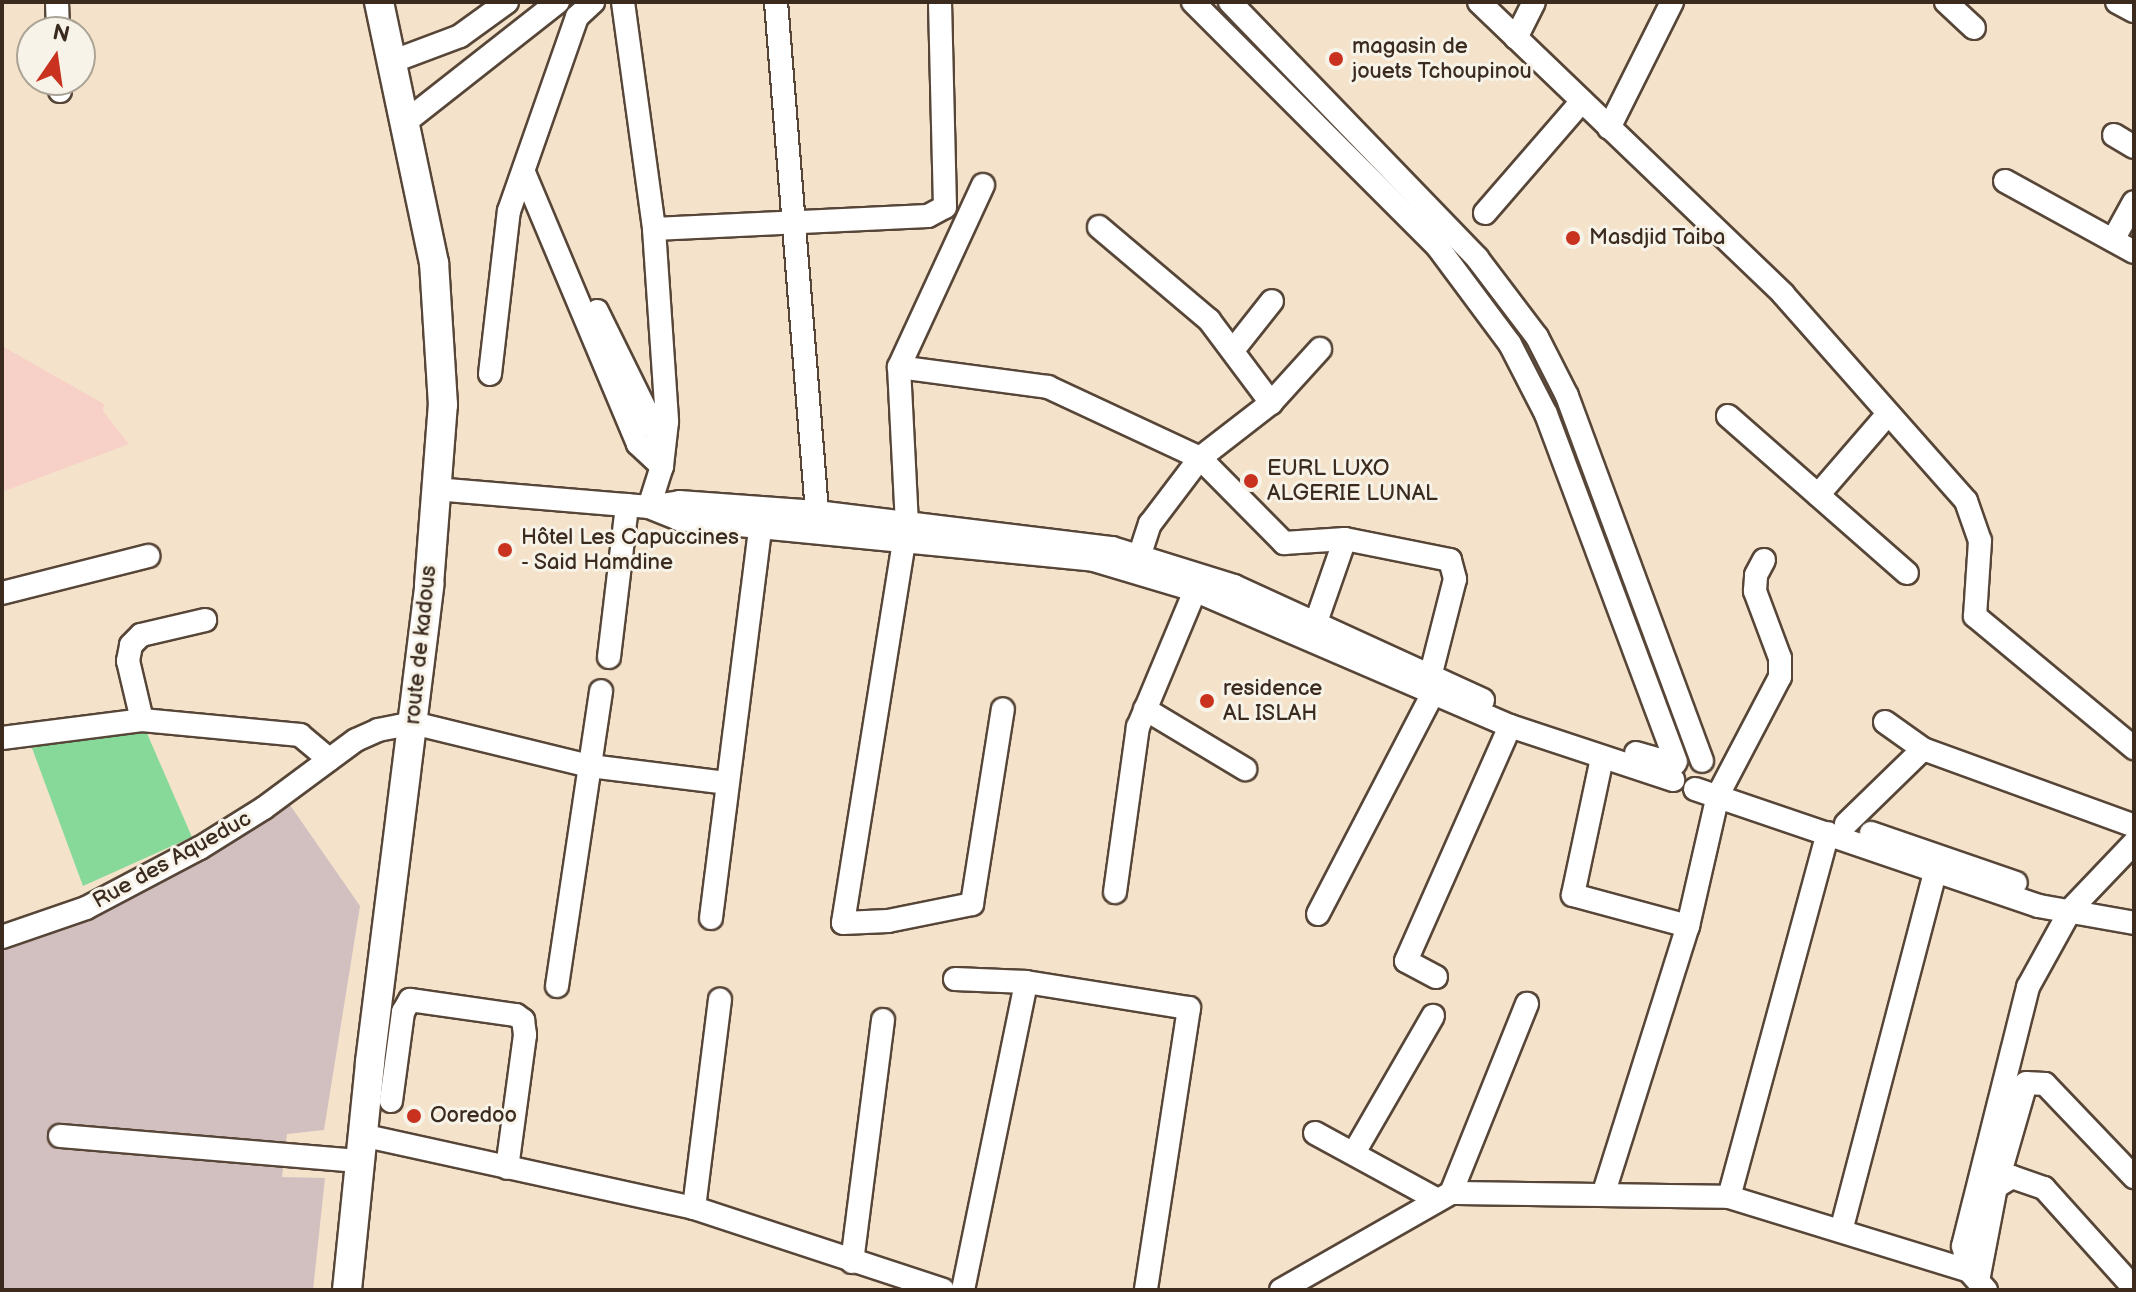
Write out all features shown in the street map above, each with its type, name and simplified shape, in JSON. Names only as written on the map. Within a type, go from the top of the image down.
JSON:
[{"type":"main road","name":"route de kadous","points":[[347,1290],[360,1148],[413,723],[443,405],[434,263],[379,2]]},
{"type":"street","points":[[391,62],[460,36],[507,2]]},
{"type":"street","points":[[404,123],[558,2]]},
{"type":"street","points":[[490,374],[509,211],[525,175],[577,17],[593,2]]},
{"type":"street","points":[[609,657],[638,506],[664,458],[654,229],[623,2]]},
{"type":"street","points":[[776,2],[817,512]]},
{"type":"street","points":[[654,229],[928,216],[945,207],[940,2]]},
{"type":"street","points":[[1193,2],[1437,246],[1510,344],[1546,414],[1680,788],[1709,781],[1837,828],[2044,892],[2071,909]]},
{"type":"street","points":[[1230,2],[1477,258],[1537,337],[1567,396],[1709,781]]},
{"type":"street","points":[[1479,2],[1783,294],[1966,501],[1980,541],[1975,616],[2134,748]]},
{"type":"street","points":[[1516,38],[1534,2]]},
{"type":"street","points":[[1609,128],[1672,2]]},
{"type":"street","points":[[1946,2],[1974,28]]},
{"type":"street","points":[[2117,2],[2134,11]]},
{"type":"street","points":[[1485,213],[1582,101]]},
{"type":"street","points":[[2114,135],[2134,147]]},
{"type":"street","points":[[525,175],[664,458]]},
{"type":"street","points":[[2005,181],[2134,252]]},
{"type":"street","points":[[983,185],[899,367],[906,532],[843,923],[888,921],[972,904],[1003,709]]},
{"type":"street","points":[[2113,240],[2134,202]]},
{"type":"street","points":[[1099,227],[1209,320],[1234,349],[1271,403]]},
{"type":"street","points":[[1234,349],[1272,301]]},
{"type":"street","points":[[1140,554],[1150,524],[1200,458],[1271,403],[1320,349]]},
{"type":"street","points":[[899,367],[1048,387],[1200,458],[1284,543],[1345,539],[1450,560],[1455,579],[1431,686],[1318,914]]},
{"type":"street","points":[[1818,495],[1888,414]]},
{"type":"street","points":[[1728,416],[1907,573]]},
{"type":"street","points":[[435,489],[638,506],[679,502],[817,512],[906,532],[1060,554],[1198,582],[1315,625],[1510,726],[1602,758],[1674,768],[1692,755],[1709,781]]},
{"type":"street","points":[[638,506],[678,519],[1057,539],[1140,554],[1431,686],[1674,768]]},
{"type":"street","points":[[711,918],[761,524]]},
{"type":"street","points":[[1315,625],[1345,539]]},
{"type":"street","points":[[2,593],[148,556]]},
{"type":"street","points":[[1604,1192],[1688,926],[1709,781],[1780,677],[1780,658],[1755,591],[1764,560]]},
{"type":"street","points":[[1115,892],[1145,709],[1198,582]]},
{"type":"street","points":[[142,720],[128,661],[131,645],[141,635],[205,620]]},
{"type":"street","points":[[557,986],[601,691]]},
{"type":"street","points":[[1145,709],[1245,769]]},
{"type":"street","points":[[2,738],[142,720],[300,735],[329,759]]},
{"type":"street","points":[[1885,722],[1923,749],[2134,826]]},
{"type":"street","points":[[413,723],[590,766],[726,783]]},
{"type":"street","name":"Rue des Aqueduc","points":[[2,937],[86,908],[200,848],[264,808],[356,740],[413,723]]},
{"type":"street","points":[[1436,977],[1406,961],[1510,726]]},
{"type":"street","points":[[1729,1197],[1837,828],[1923,749]]},
{"type":"street","points":[[1602,758],[1573,895],[1688,926]]},
{"type":"street","points":[[1837,828],[1935,872],[2046,908],[2071,909],[2134,923]]},
{"type":"street","points":[[1978,1281],[1964,1259],[1966,1231],[2028,987],[2071,909],[2134,843]]},
{"type":"street","points":[[1841,1231],[1935,872]]},
{"type":"street","points":[[955,979],[1026,982],[1189,1008],[1146,1290]]},
{"type":"street","points":[[963,1290],[1026,982]]},
{"type":"street","points":[[391,1101],[403,1012],[410,1000],[516,1015],[523,1020],[525,1035],[507,1168]]},
{"type":"street","points":[[694,1208],[720,1000]]},
{"type":"street","points":[[1281,1290],[1443,1196],[1527,1004]]},
{"type":"street","points":[[1355,1151],[1433,1016]]},
{"type":"street","points":[[852,1262],[883,1020]]},
{"type":"street","points":[[1978,1281],[1996,1187],[2023,1090],[2034,1079],[2134,1177]]},
{"type":"street","points":[[1315,1133],[1443,1196],[1604,1192],[1729,1197],[1841,1231],[1978,1281]]},
{"type":"street","points":[[60,1136],[360,1148],[507,1168],[694,1208],[943,1290]]},
{"type":"street","points":[[1996,1187],[2012,1177],[2044,1188],[2134,1288]]},
{"type":"shaded area","points":[[2,346],[104,404],[103,411],[129,444],[2,492]]},
{"type":"shaded area","points":[[290,805],[360,906],[324,1130],[287,1134],[282,1177],[325,1178],[313,1290],[2,1290],[2,946],[114,907]]},
{"type":"green space","points":[[101,731],[146,731],[192,837],[83,886],[32,748]]},
{"type":"place","name":"magasin de jouets Tchoupinou","points":[[1336,59]]},
{"type":"place","name":"Masdjid Taiba","points":[[1573,238]]},
{"type":"place","name":"EURL LUXO ALGERIE LUNAL","points":[[1251,481]]},
{"type":"place","name":"Hôtel Les Capuccines - Said Hamdine","points":[[505,550]]},
{"type":"place","name":"residence AL ISLAH","points":[[1207,701]]},
{"type":"place","name":"Ooredoo","points":[[414,1116]]}]
